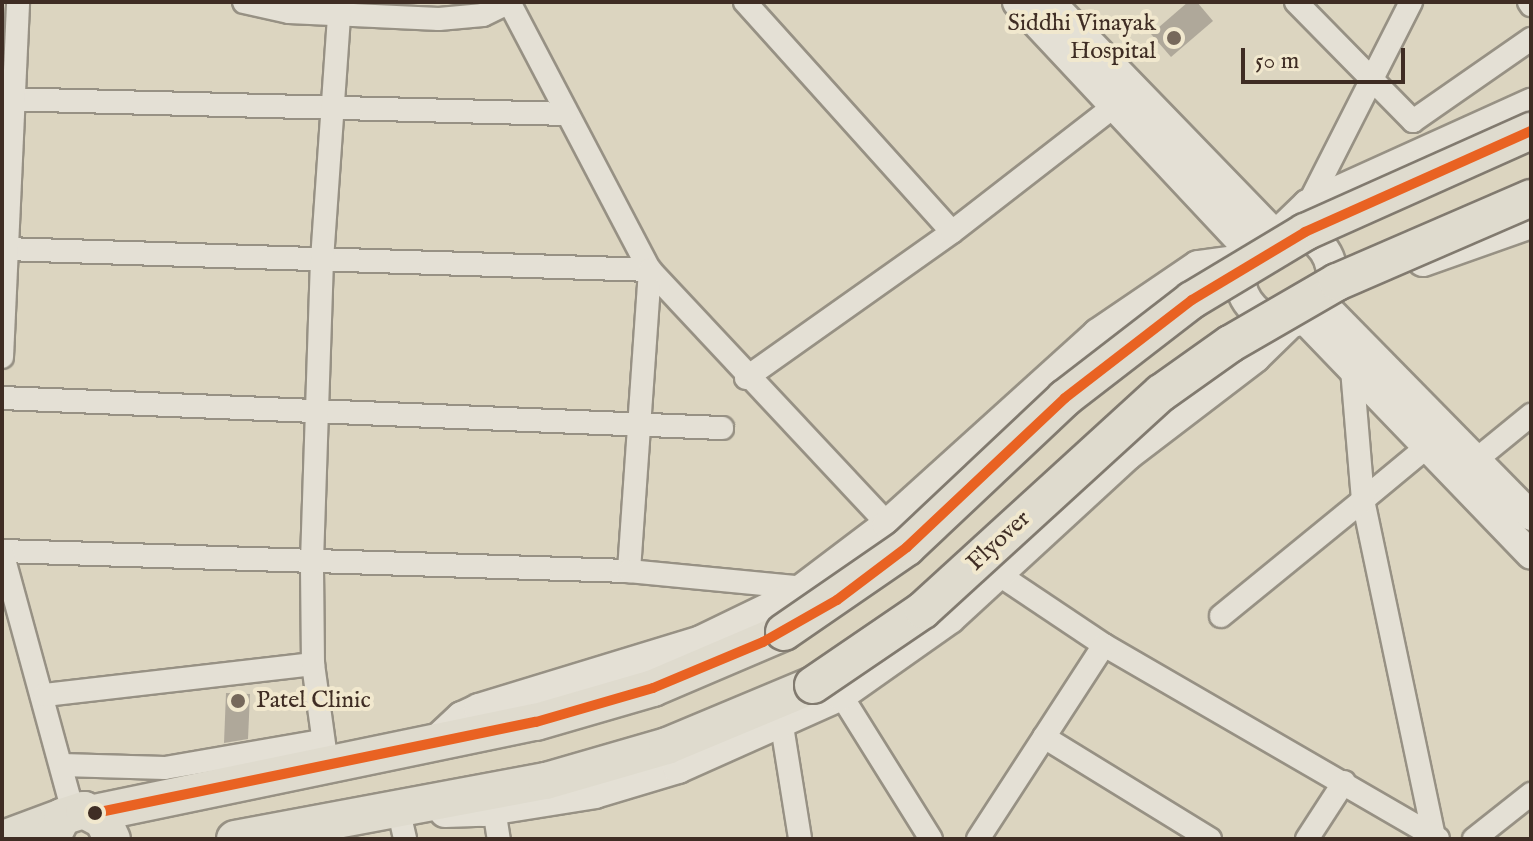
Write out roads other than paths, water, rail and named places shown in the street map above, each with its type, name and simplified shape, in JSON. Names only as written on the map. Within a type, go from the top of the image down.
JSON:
[{"type":"highway","points":[[3,839],[79,824],[324,753],[434,743],[536,722],[653,688],[784,632],[907,547],[1065,398],[1192,300],[1305,232],[1531,131]]},
{"type":"highway","name":"Flyover","points":[[235,839],[410,817],[667,746],[827,690],[923,610],[1161,393],[1230,344],[1337,282],[1531,198]]},
{"type":"main road","points":[[1018,2],[1124,99],[1261,242]]},
{"type":"main road","points":[[1049,2],[1124,99]]},
{"type":"main road","points":[[1531,104],[1308,205],[1261,242],[1240,275],[1249,304],[1260,315],[1311,310],[1531,223]]},
{"type":"main road","points":[[410,817],[494,809],[595,793],[678,768],[782,726],[827,690],[911,649],[1127,455],[1311,310],[1333,271],[1322,245],[1298,230],[1198,266],[1098,334],[888,524],[807,588],[701,641],[479,709],[462,717],[434,743]]},
{"type":"street","points":[[2,357],[8,100],[18,2]]},
{"type":"street","points":[[244,2],[289,12],[463,18],[510,2],[650,270],[746,378],[888,524]]},
{"type":"street","points":[[745,2],[952,232]]},
{"type":"street","points":[[1296,2],[1413,121],[1531,39]]},
{"type":"street","points":[[1308,205],[1369,77],[1411,2]]},
{"type":"street","points":[[62,765],[165,768],[324,753],[313,664],[312,561],[322,260],[339,15]]},
{"type":"street","points":[[746,378],[952,232],[1124,99]]},
{"type":"street","points":[[8,100],[567,114]]},
{"type":"street","points":[[5,249],[650,270]]},
{"type":"street","points":[[629,571],[650,270]]},
{"type":"street","points":[[1311,310],[1352,368],[1531,555]]},
{"type":"street","points":[[1311,310],[1477,459],[1531,516]]},
{"type":"street","points":[[1352,368],[1363,500],[1436,838]]},
{"type":"street","points":[[2,398],[318,408],[722,428]]},
{"type":"street","points":[[1477,459],[1531,415]]},
{"type":"street","points":[[1221,616],[1428,446]]},
{"type":"street","points":[[79,824],[45,695],[11,622],[2,551],[629,571],[807,588]]},
{"type":"street","points":[[998,574],[1104,645],[1436,838]]},
{"type":"street","points":[[978,839],[1104,645]]},
{"type":"street","points":[[45,695],[313,664]]},
{"type":"street","points":[[827,690],[931,839]]},
{"type":"street","points":[[782,726],[800,839]]},
{"type":"street","points":[[1044,737],[1210,839]]},
{"type":"street","points":[[1307,839],[1344,782]]},
{"type":"street","points":[[1474,839],[1528,803]]},
{"type":"street","points":[[494,809],[499,839]]},
{"type":"place","name":"Siddhi Vinayak Hospital","points":[[1174,38]]},
{"type":"place","name":"Patel Clinic","points":[[238,701]]}]
